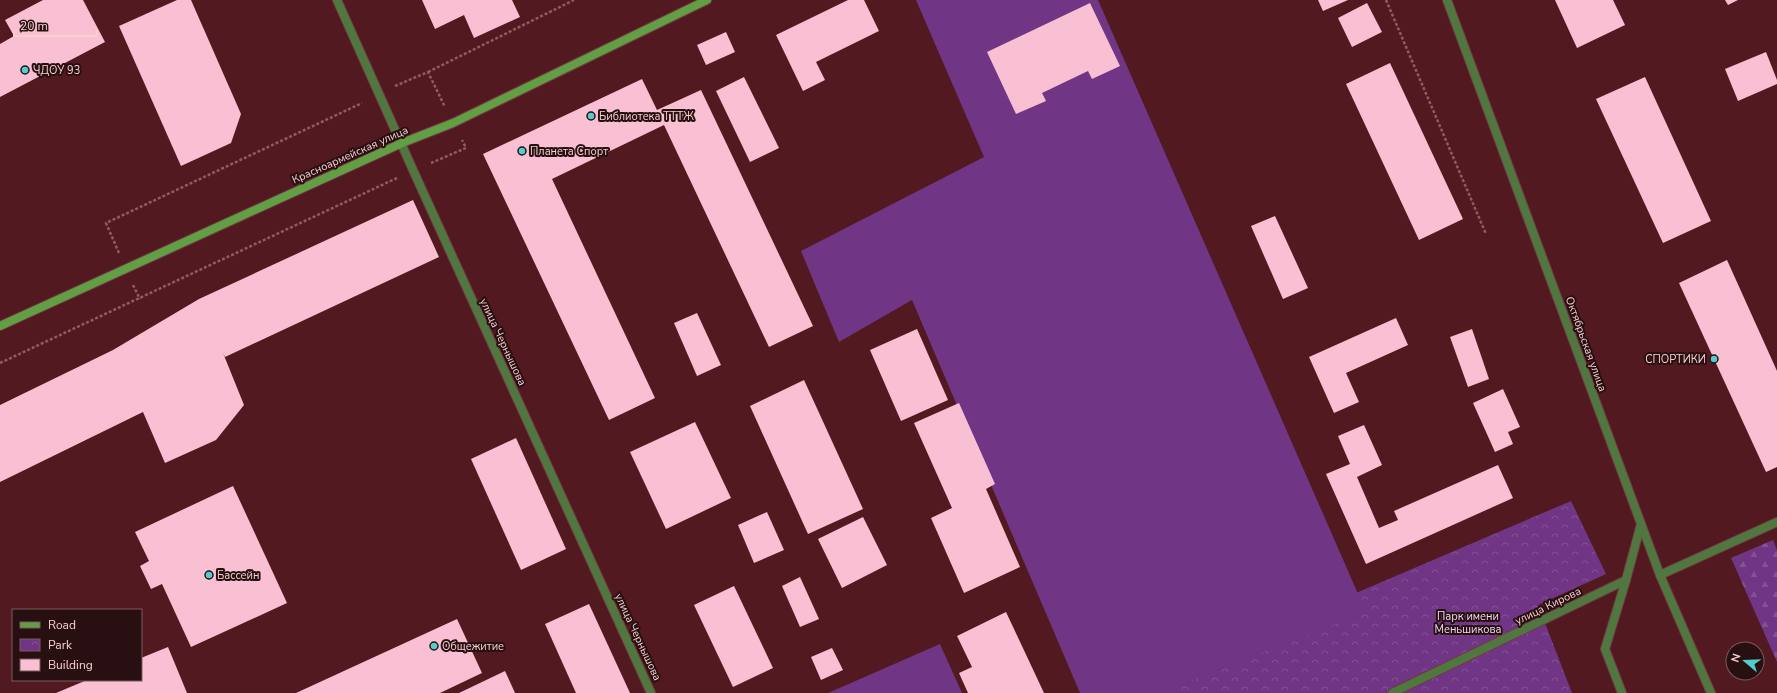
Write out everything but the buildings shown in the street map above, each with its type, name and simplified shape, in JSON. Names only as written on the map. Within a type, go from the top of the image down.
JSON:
[{"type":"street","name":"улица Чернышова","points":[[337,0],[651,693]]},
{"type":"street","name":"Красноармейская улица","points":[[0,326],[402,143],[453,123],[708,0]]},
{"type":"street","name":"Октябрьская улица","points":[[1447,0],[1660,574],[1711,693]]},
{"type":"street","points":[[1660,574],[1777,522]]},
{"type":"street","points":[[1622,693],[1605,649],[1641,524]]},
{"type":"street","name":"улица Кирова","points":[[1392,693],[1626,580]]},
{"type":"path","points":[[106,223],[359,105],[379,93],[428,72],[574,0]]},
{"type":"path","points":[[1386,0],[1486,234]]},
{"type":"path","points":[[0,363],[413,170],[466,148],[428,72]]},
{"type":"green space","points":[[916,0],[1098,0],[1366,612],[1159,693],[1080,693],[912,300],[839,342],[801,251],[984,157]]},
{"type":"green space","name":"Парк имени Меньшикова","points":[[1571,501],[1606,574],[1538,605],[1572,693],[1122,693]]},
{"type":"green space","points":[[1773,540],[1777,550],[1777,662],[1731,558]]},
{"type":"green space","points":[[940,644],[962,693],[828,693]]},
{"type":"place","name":"ЧДОУ 93","points":[[25,70]]},
{"type":"place","name":"Библиотека ТТТЖ","points":[[591,116]]},
{"type":"place","name":"Планета Спорт","points":[[522,151]]},
{"type":"place","name":"СПОРТИКИ","points":[[1714,359]]},
{"type":"place","name":"Бассейн","points":[[209,575]]},
{"type":"place","name":"Общежитие","points":[[434,646]]}]
